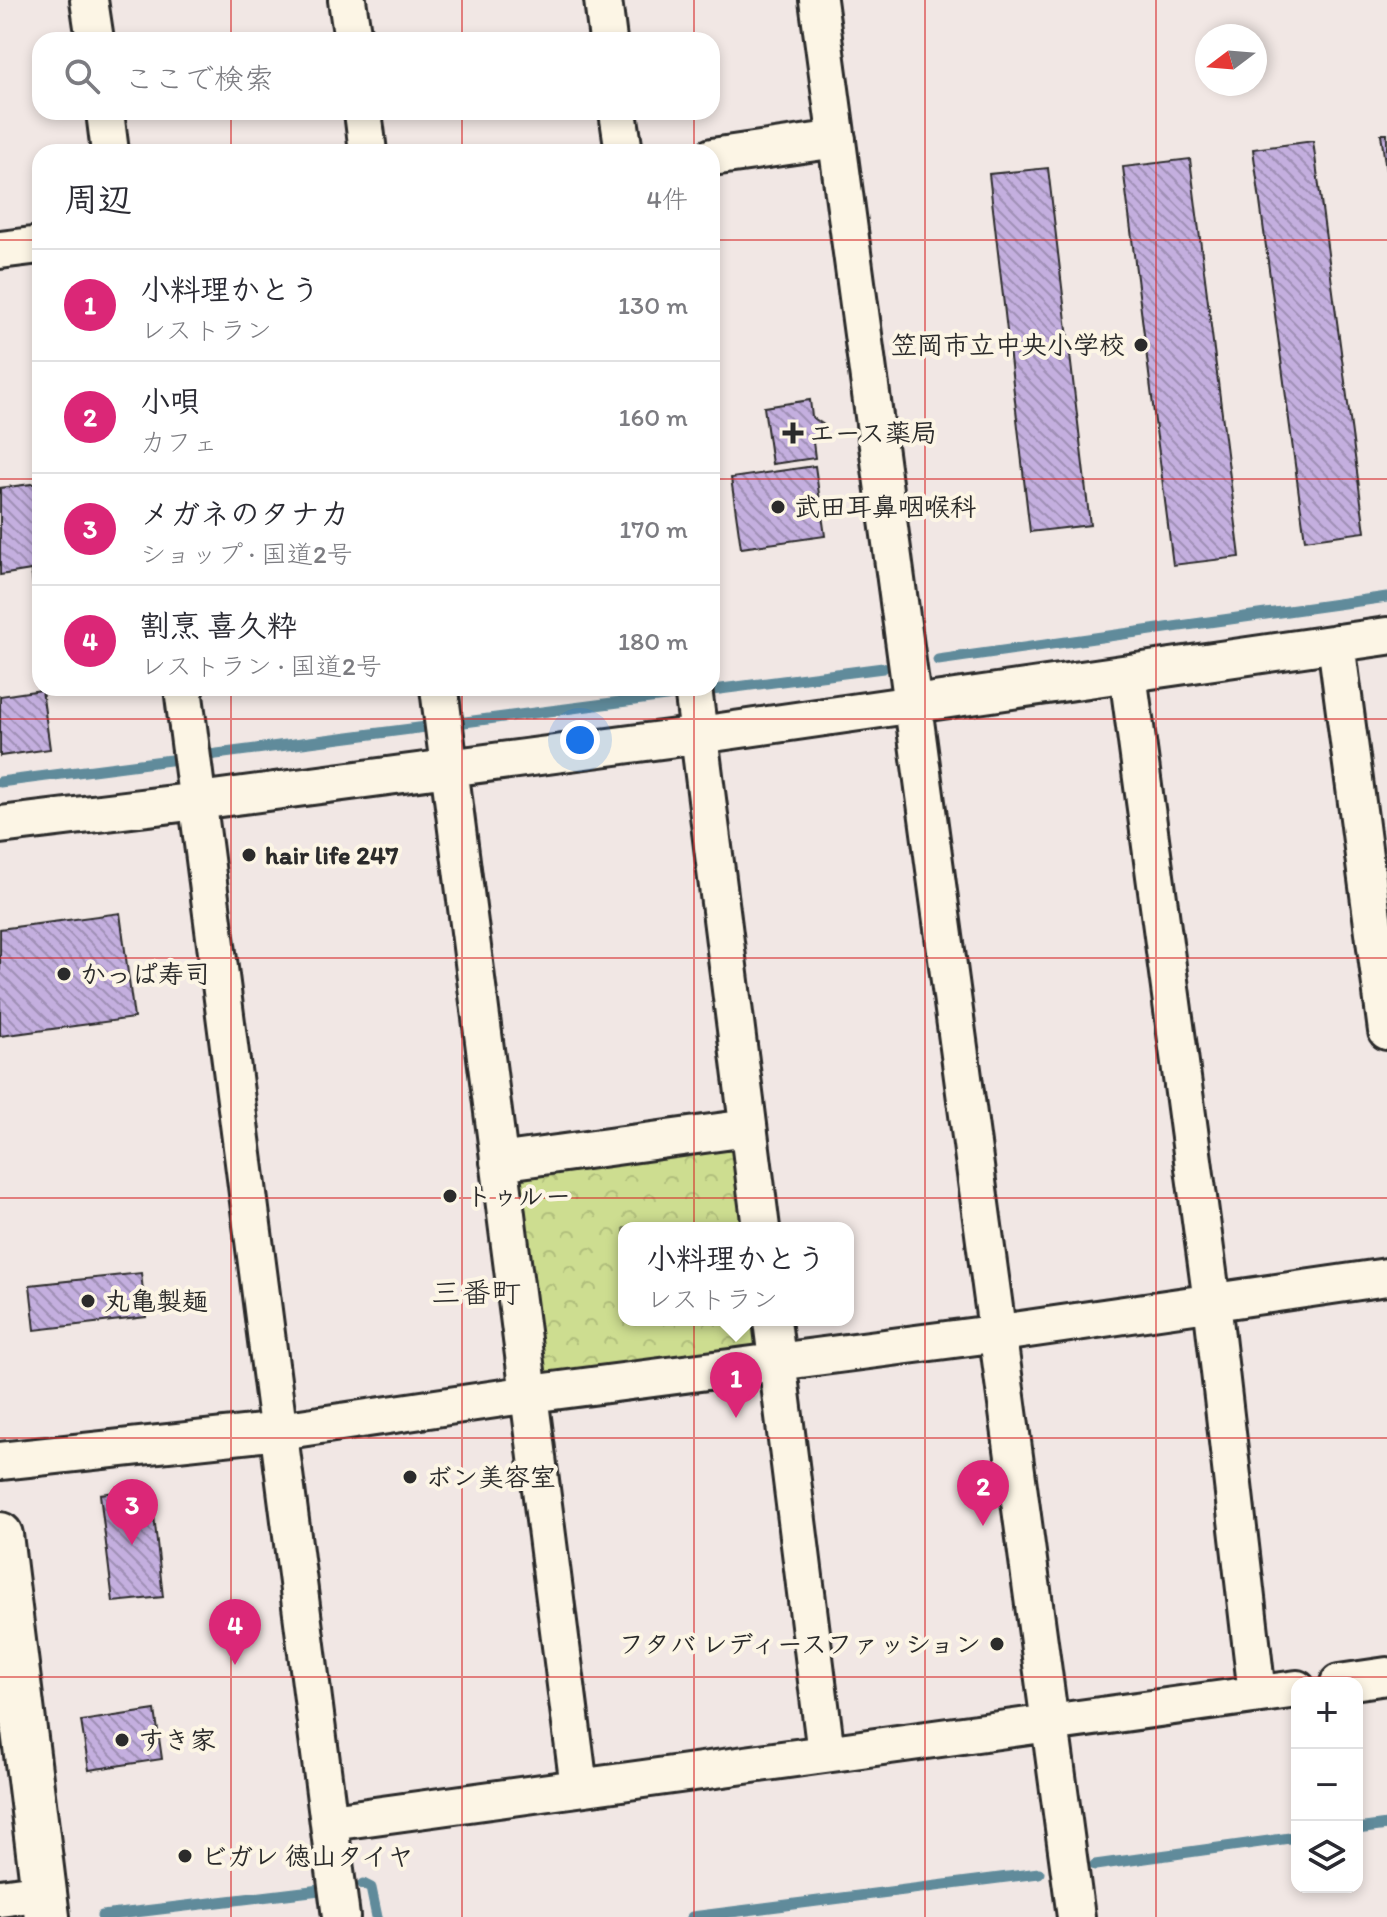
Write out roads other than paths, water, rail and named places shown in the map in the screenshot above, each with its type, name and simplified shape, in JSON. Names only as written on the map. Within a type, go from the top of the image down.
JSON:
[{"type":"highway","points":[[0,1535],[45,1905]]},
{"type":"street","points":[[89,0],[94,32]]},
{"type":"street","points":[[347,0],[352,32]]},
{"type":"street","points":[[603,0],[607,32]]},
{"type":"street","points":[[818,0],[1000,1333],[1076,1917]]},
{"type":"street","points":[[106,120],[109,144]]},
{"type":"street","points":[[364,120],[367,144]]},
{"type":"street","points":[[619,120],[623,144]]},
{"type":"street","points":[[720,156],[837,139]]},
{"type":"street","points":[[0,250],[32,246]]},
{"type":"street","points":[[0,825],[194,772],[444,727],[696,709],[912,705],[1387,636]]},
{"type":"street","points":[[1336,643],[1387,1031]]},
{"type":"street","points":[[1128,674],[1212,1302],[1257,1694]]},
{"type":"street","points":[[184,696],[341,1917]]},
{"type":"street","points":[[696,709],[760,1222]]},
{"type":"street","points":[[444,727],[579,1787]]},
{"type":"street","points":[[499,1162],[748,1128]]},
{"type":"street","points":[[0,1461],[280,1431],[1387,1277]]},
{"type":"street","points":[[773,1326],[826,1753]]},
{"type":"street","points":[[1363,1680],[1387,1676]]},
{"type":"street","points":[[331,1822],[1291,1690]]},
{"type":"street","points":[[0,1898],[45,1905]]},
{"type":"waterway","points":[[938,660],[1387,597]]},
{"type":"waterway","points":[[720,689],[883,668]]},
{"type":"waterway","points":[[0,782],[666,696]]},
{"type":"waterway","points":[[1363,1828],[1387,1825]]},
{"type":"waterway","points":[[1095,1865],[1291,1838]]},
{"type":"waterway","points":[[692,1917],[1039,1873]]},
{"type":"waterway","points":[[363,1884],[371,1888],[377,1917]]},
{"type":"waterway","points":[[102,1916],[320,1890]]},
{"type":"place","name":"笠岡市立中央小学校","points":[[1141,345]]},
{"type":"place","name":"エース薬局","points":[[793,433]]},
{"type":"place","name":"武田耳鼻咽喉科","points":[[778,507]]},
{"type":"place","name":"hair life 247","points":[[249,855]]},
{"type":"place","name":"かっぱ寿司","points":[[64,974]]},
{"type":"place","name":"トゥルー","points":[[450,1196]]},
{"type":"place","name":"丸亀製麺","points":[[88,1301]]},
{"type":"place","name":"小料理かとう","points":[[736,1418]]},
{"type":"place","name":"ボン美容室","points":[[410,1477]]},
{"type":"place","name":"小唄","points":[[983,1526]]},
{"type":"place","name":"メガネのタナカ","points":[[132,1545]]},
{"type":"place","name":"フタバ レディースファッション","points":[[997,1644]]},
{"type":"place","name":"割烹 喜久粋","points":[[235,1665]]},
{"type":"place","name":"すき家","points":[[122,1740]]},
{"type":"place","name":"ビガレ 徳山タイヤ","points":[[185,1856]]},
{"type":"district","name":"三番町","points":[[476,1292]]}]
